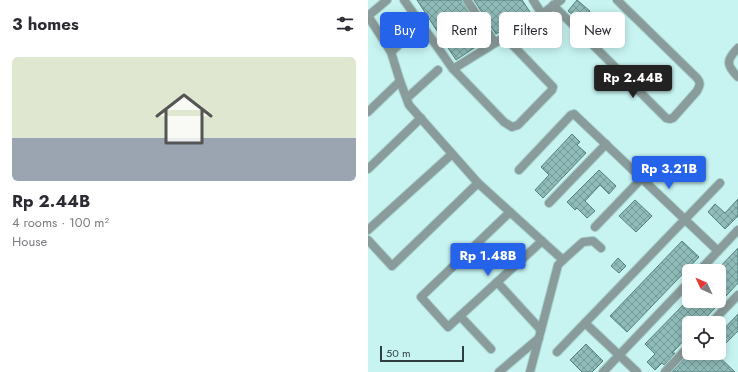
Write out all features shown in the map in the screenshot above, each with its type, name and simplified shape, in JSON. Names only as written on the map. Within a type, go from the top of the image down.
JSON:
[{"type":"street","points":[[387,0],[368,16],[391,52],[409,105],[478,184],[563,260]]},
{"type":"street","points":[[404,0],[453,69],[504,122],[512,127],[518,125],[552,90],[553,87],[516,48]]},
{"type":"street","points":[[468,0],[495,42]]},
{"type":"street","points":[[533,0],[541,12]]},
{"type":"street","points":[[545,12],[561,0]]},
{"type":"street","points":[[553,6],[666,118],[673,118],[700,86],[700,82],[698,78],[617,0]]},
{"type":"street","points":[[453,69],[499,39]]},
{"type":"street","points":[[391,52],[395,48]]},
{"type":"street","points":[[738,48],[731,56],[729,65],[730,69],[738,77]]},
{"type":"street","points":[[407,98],[438,70]]},
{"type":"street","points":[[368,112],[400,81]]},
{"type":"street","points":[[519,170],[572,114],[577,116],[718,251]]},
{"type":"street","points":[[368,169],[421,118]]},
{"type":"street","points":[[549,203],[606,144]]},
{"type":"street","points":[[368,230],[452,154]]},
{"type":"street","points":[[595,227],[642,178]]},
{"type":"street","points":[[557,352],[720,183]]},
{"type":"street","points":[[368,240],[392,266],[478,184]]},
{"type":"street","points":[[510,212],[421,297],[448,327],[542,241]]},
{"type":"street","points":[[706,264],[738,230]]},
{"type":"street","points":[[530,372],[558,265],[583,242],[593,241],[601,248]]},
{"type":"street","points":[[497,282],[540,334]]},
{"type":"street","points":[[603,372],[682,289]]},
{"type":"street","points":[[718,316],[738,295]]},
{"type":"street","points":[[460,316],[491,348]]},
{"type":"street","points":[[585,323],[637,372]]},
{"type":"street","points":[[499,372],[540,334]]},
{"type":"street","points":[[665,372],[682,354]]},
{"type":"building","points":[[417,0],[462,0],[469,12],[437,12],[437,31],[429,18],[429,12],[425,12]]},
{"type":"building","points":[[474,0],[522,0],[530,12],[499,12],[499,32],[496,34],[491,26],[491,12],[482,12]]},
{"type":"building","points":[[577,0],[590,11],[570,13],[568,11]]},
{"type":"building","points":[[448,48],[474,48],[456,60]]},
{"type":"building","points":[[572,134],[580,142],[577,145],[586,153],[543,198],[535,190],[549,175],[541,167]]},
{"type":"building","points":[[599,170],[616,186],[609,194],[600,185],[585,201],[595,211],[587,218],[577,208],[575,210],[567,202]]},
{"type":"building","points":[[738,199],[738,216],[725,229],[708,212],[715,204],[725,213]]},
{"type":"building","points":[[635,200],[652,216],[636,232],[619,216]]},
{"type":"building","points":[[682,241],[699,257],[692,264],[682,264],[682,275],[627,332],[610,316]]},
{"type":"building","points":[[738,248],[738,283],[726,296],[726,264],[723,264]]},
{"type":"building","points":[[618,258],[626,266],[619,273],[611,266]]},
{"type":"building","points":[[682,306],[682,308],[715,308],[707,316],[682,316],[682,342],[672,353],[675,353],[664,365],[662,363],[655,370],[647,362],[655,354],[645,344]]},
{"type":"building","points":[[738,314],[738,331],[726,343],[726,327]]},
{"type":"building","points":[[586,344],[603,361],[592,372],[582,372],[570,360]]},
{"type":"building","points":[[683,360],[722,360],[735,372],[672,372]]}]
